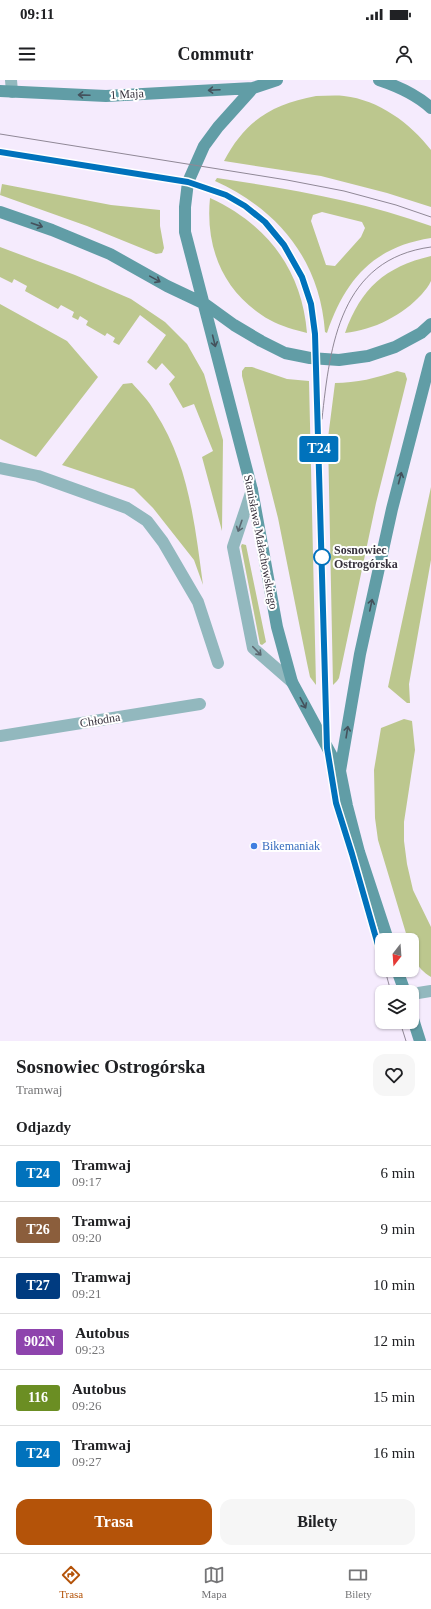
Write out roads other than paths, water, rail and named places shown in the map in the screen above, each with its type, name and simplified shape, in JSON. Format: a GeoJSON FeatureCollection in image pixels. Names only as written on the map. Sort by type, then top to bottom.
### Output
{"type":"FeatureCollection","features":[{"type":"Feature","properties":{"kind":"street"},"geometry":{"type":"LineString","coordinates":[[256,84],[277,80]]}},
{"type":"Feature","properties":{"kind":"street"},"geometry":{"type":"LineString","coordinates":[[379,80],[394,85],[431,108]]}},
{"type":"Feature","properties":{"kind":"street","name":"1 Maja"},"geometry":{"type":"LineString","coordinates":[[8,88],[106,96],[256,84]]}},
{"type":"Feature","properties":{"kind":"street","name":"Stanisława Małachowskiego"},"geometry":{"type":"LineString","coordinates":[[256,84],[218,127],[204,146],[188,182],[185,206],[186,232],[190,254],[205,304],[252,490],[277,627],[292,682],[340,771],[359,852],[386,933]]}},
{"type":"Feature","properties":{"kind":"street"},"geometry":{"type":"LineString","coordinates":[[0,212],[52,230],[110,254],[166,286],[205,304],[234,325],[285,353],[310,358],[339,360],[368,356],[395,347],[421,333],[431,324]]}},
{"type":"Feature","properties":{"kind":"street","name":"Stanisława Małachowskiego"},"geometry":{"type":"LineString","coordinates":[[340,771],[360,654],[385,540],[431,358]]}},
{"type":"Feature","properties":{"kind":"street"},"geometry":{"type":"LineString","coordinates":[[0,468],[38,476],[128,508],[147,521],[163,542],[198,602],[218,662]]}},
{"type":"Feature","properties":{"kind":"street"},"geometry":{"type":"LineString","coordinates":[[252,490],[233,547],[253,648],[292,682]]}},
{"type":"Feature","properties":{"kind":"street","name":"Chłodna"},"geometry":{"type":"LineString","coordinates":[[0,736],[200,704]]}},
{"type":"Feature","properties":{"kind":"street"},"geometry":{"type":"LineString","coordinates":[[419,993],[431,991]]}},
{"type":"Feature","properties":{"kind":"street"},"geometry":{"type":"LineString","coordinates":[[416,1029],[420,1041]]}},
{"type":"Feature","properties":{"kind":"tram line"},"geometry":{"type":"LineString","coordinates":[[0,134],[287,180],[344,191],[396,205],[431,217]]}},
{"type":"Feature","properties":{"kind":"tram line"},"geometry":{"type":"LineString","coordinates":[[0,152],[188,182],[226,195],[245,206],[265,222],[284,245],[302,277],[311,304],[315,334],[327,748],[336,803],[375,934]]}},
{"type":"Feature","properties":{"kind":"tram line","name":"T24"},"geometry":{"type":"LineString","coordinates":[[0,152],[188,182],[226,195],[245,206],[265,222],[284,245],[302,277],[311,304],[315,334],[327,748],[332,786],[336,803],[375,934]]}},
{"type":"Feature","properties":{"kind":"tram line"},"geometry":{"type":"LineString","coordinates":[[322,419],[325,391],[336,335],[345,310],[359,287],[377,269],[401,255],[431,247]]}},
{"type":"Feature","properties":{"kind":"tram line"},"geometry":{"type":"LineString","coordinates":[[387,977],[389,985]]}},
{"type":"Feature","properties":{"kind":"tram line"},"geometry":{"type":"LineString","coordinates":[[402,1029],[406,1041]]}},
{"type":"Feature","properties":{"kind":"place","name":"Sosnowiec Ostrogórska"},"geometry":{"type":"Point","coordinates":[322,557]}},
{"type":"Feature","properties":{"kind":"place","name":"Bikemaniak"},"geometry":{"type":"Point","coordinates":[254,846]}}]}
